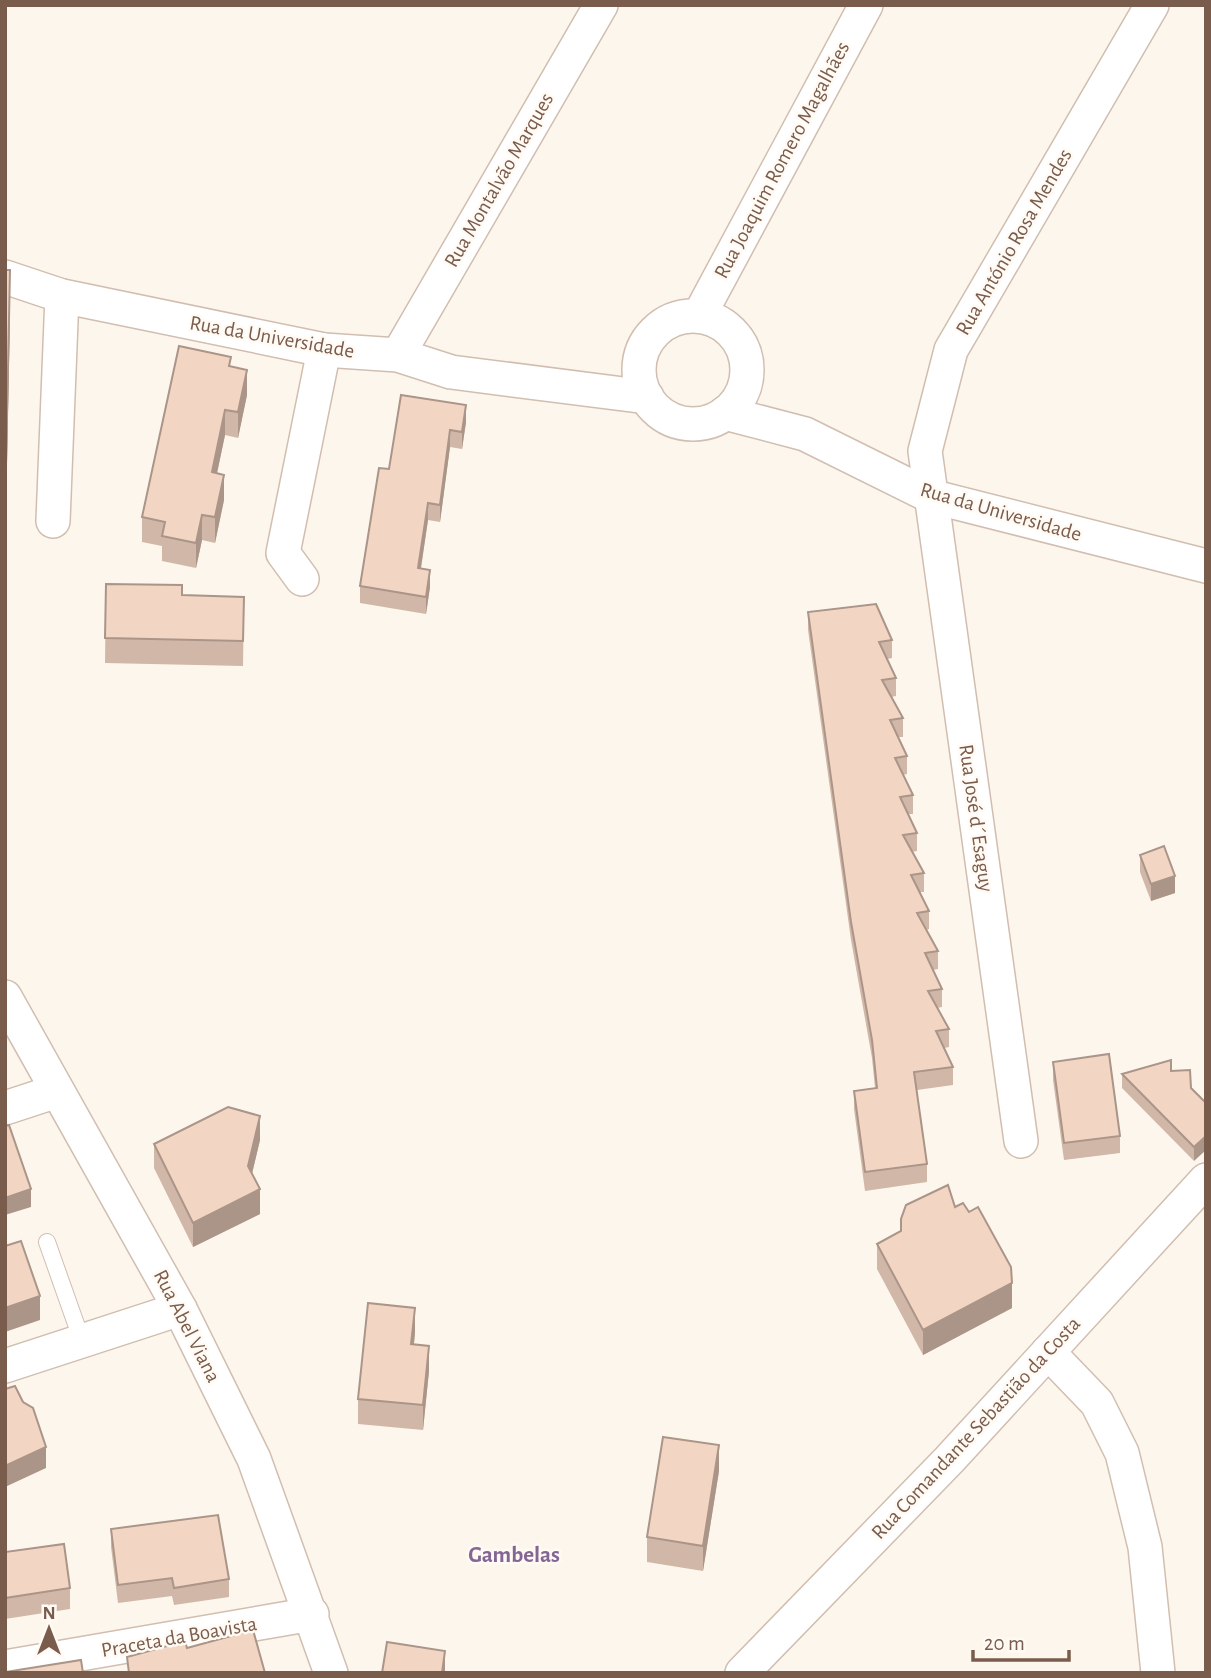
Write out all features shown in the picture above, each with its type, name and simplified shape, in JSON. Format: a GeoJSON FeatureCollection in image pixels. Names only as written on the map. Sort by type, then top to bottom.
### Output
{"type":"FeatureCollection","features":[{"type":"Feature","properties":{"kind":"street","name":"Rua Montalvão Marques"},"geometry":{"type":"LineString","coordinates":[[398,355],[601,5]]}},
{"type":"Feature","properties":{"kind":"street","name":"Rua Joaquim Romero Magalhães"},"geometry":{"type":"LineString","coordinates":[[699,316],[866,5]]}},
{"type":"Feature","properties":{"kind":"street","name":"Rua António Rosa Mendes"},"geometry":{"type":"LineString","coordinates":[[930,496],[925,450],[951,350],[1152,5]]}},
{"type":"Feature","properties":{"kind":"street","name":"Rua da Universidade"},"geometry":{"type":"LineString","coordinates":[[5,277],[62,296],[324,350],[398,355],[451,372],[647,397]]}},
{"type":"Feature","properties":{"kind":"street"},"geometry":{"type":"LineString","coordinates":[[53,521],[62,296]]}},
{"type":"Feature","properties":{"kind":"street"},"geometry":{"type":"LineString","coordinates":[[699,316],[714,320],[738,338],[746,360],[746,383],[734,405],[725,413],[709,421],[691,424],[674,420],[658,411],[647,397],[641,381],[640,363],[644,347],[660,328],[682,317],[699,316]]}},
{"type":"Feature","properties":{"kind":"street"},"geometry":{"type":"LineString","coordinates":[[302,579],[283,553],[324,350]]}},
{"type":"Feature","properties":{"kind":"street","name":"Rua da Universidade"},"geometry":{"type":"LineString","coordinates":[[541,385],[640,363]]}},
{"type":"Feature","properties":{"kind":"street","name":"Rua da Universidade"},"geometry":{"type":"LineString","coordinates":[[746,383],[805,434]]}},
{"type":"Feature","properties":{"kind":"street","name":"Rua da Universidade"},"geometry":{"type":"LineString","coordinates":[[725,413],[805,434],[930,496],[1206,566]]}},
{"type":"Feature","properties":{"kind":"street","name":"Rua José d´Esaguy"},"geometry":{"type":"LineString","coordinates":[[930,496],[1021,1141]]}},
{"type":"Feature","properties":{"kind":"street","name":"Rua Abel Viana"},"geometry":{"type":"LineString","coordinates":[[5,997],[180,1308],[254,1459],[331,1673]]}},
{"type":"Feature","properties":{"kind":"street"},"geometry":{"type":"LineString","coordinates":[[5,1108],[57,1091]]}},
{"type":"Feature","properties":{"kind":"street","name":"Rua Comandante Sebastião da Costa"},"geometry":{"type":"LineString","coordinates":[[742,1673],[949,1460],[1206,1180]]}},
{"type":"Feature","properties":{"kind":"street"},"geometry":{"type":"LineString","coordinates":[[5,1366],[180,1308]]}},
{"type":"Feature","properties":{"kind":"street"},"geometry":{"type":"LineString","coordinates":[[1048,1352],[1097,1403],[1122,1453],[1145,1547],[1158,1673]]}},
{"type":"Feature","properties":{"kind":"street","name":"Praceta da Boavista"},"geometry":{"type":"LineString","coordinates":[[5,1667],[312,1614]]}},
{"type":"Feature","properties":{"kind":"lane"},"geometry":{"type":"LineString","coordinates":[[47,1242],[82,1341]]}},
{"type":"Feature","properties":{"kind":"building"},"geometry":{"type":"Polygon","coordinates":[[[5,270],[10,270],[6,467],[5,467],[5,270]]]}},
{"type":"Feature","properties":{"kind":"building"},"geometry":{"type":"Polygon","coordinates":[[[179,346],[231,357],[229,366],[247,370],[238,412],[225,410],[212,472],[224,475],[215,517],[202,515],[196,543],[162,536],[165,522],[142,517],[179,346]]]}},
{"type":"Feature","properties":{"kind":"building"},"geometry":{"type":"Polygon","coordinates":[[[401,395],[466,405],[462,432],[450,430],[440,505],[428,503],[418,568],[430,570],[426,597],[360,586],[379,468],[389,469],[401,395]]]}},
{"type":"Feature","properties":{"kind":"building"},"geometry":{"type":"Polygon","coordinates":[[[106,584],[182,585],[182,595],[244,597],[243,641],[105,638],[106,584]]]}},
{"type":"Feature","properties":{"kind":"building"},"geometry":{"type":"Polygon","coordinates":[[[876,604],[892,640],[879,642],[896,678],[882,680],[903,718],[890,720],[907,756],[895,758],[913,795],[900,797],[917,833],[903,835],[924,873],[911,875],[929,911],[917,913],[938,951],[925,953],[942,989],[928,991],[949,1029],[936,1031],[953,1067],[914,1072],[927,1164],[865,1172],[854,1091],[877,1088],[808,612],[876,604]]]}},
{"type":"Feature","properties":{"kind":"building"},"geometry":{"type":"Polygon","coordinates":[[[1164,846],[1175,876],[1151,884],[1140,855],[1164,846]]]}},
{"type":"Feature","properties":{"kind":"building"},"geometry":{"type":"Polygon","coordinates":[[[1109,1054],[1120,1136],[1064,1143],[1053,1062],[1109,1054]]]}},
{"type":"Feature","properties":{"kind":"building"},"geometry":{"type":"Polygon","coordinates":[[[1171,1060],[1171,1071],[1190,1070],[1191,1088],[1206,1103],[1206,1136],[1194,1147],[1122,1074],[1171,1060]]]}},
{"type":"Feature","properties":{"kind":"building"},"geometry":{"type":"Polygon","coordinates":[[[228,1107],[260,1116],[248,1166],[260,1189],[193,1223],[154,1144],[228,1107]]]}},
{"type":"Feature","properties":{"kind":"building"},"geometry":{"type":"Polygon","coordinates":[[[9,1125],[31,1189],[5,1198],[5,1126],[9,1125]]]}},
{"type":"Feature","properties":{"kind":"building"},"geometry":{"type":"Polygon","coordinates":[[[948,1185],[955,1207],[963,1203],[969,1212],[978,1207],[1011,1267],[1012,1283],[923,1330],[877,1244],[901,1231],[901,1219],[906,1205],[948,1185]]]}},
{"type":"Feature","properties":{"kind":"building"},"geometry":{"type":"Polygon","coordinates":[[[21,1241],[40,1296],[5,1308],[5,1246],[21,1241]]]}},
{"type":"Feature","properties":{"kind":"building"},"geometry":{"type":"Polygon","coordinates":[[[368,1303],[415,1308],[411,1344],[429,1346],[423,1405],[358,1399],[368,1303]]]}},
{"type":"Feature","properties":{"kind":"building"},"geometry":{"type":"Polygon","coordinates":[[[15,1386],[23,1402],[33,1408],[46,1447],[5,1466],[5,1389],[15,1386]]]}},
{"type":"Feature","properties":{"kind":"building"},"geometry":{"type":"Polygon","coordinates":[[[663,1437],[719,1445],[703,1546],[647,1537],[663,1437]]]}},
{"type":"Feature","properties":{"kind":"building"},"geometry":{"type":"Polygon","coordinates":[[[218,1515],[229,1579],[174,1588],[172,1578],[118,1585],[111,1529],[218,1515]]]}},
{"type":"Feature","properties":{"kind":"building"},"geometry":{"type":"Polygon","coordinates":[[[64,1544],[70,1588],[5,1598],[5,1552],[64,1544]]]}},
{"type":"Feature","properties":{"kind":"building"},"geometry":{"type":"Polygon","coordinates":[[[253,1630],[265,1673],[129,1673],[127,1657],[185,1641],[187,1648],[253,1630]]]}},
{"type":"Feature","properties":{"kind":"building"},"geometry":{"type":"Polygon","coordinates":[[[387,1642],[445,1651],[442,1673],[382,1673],[387,1642]]]}},
{"type":"Feature","properties":{"kind":"building"},"geometry":{"type":"Polygon","coordinates":[[[81,1660],[83,1673],[5,1673],[5,1672],[81,1660]]]}},
{"type":"Feature","properties":{"kind":"district","name":"Gambelas"},"geometry":{"type":"Point","coordinates":[514,1555]}}]}
